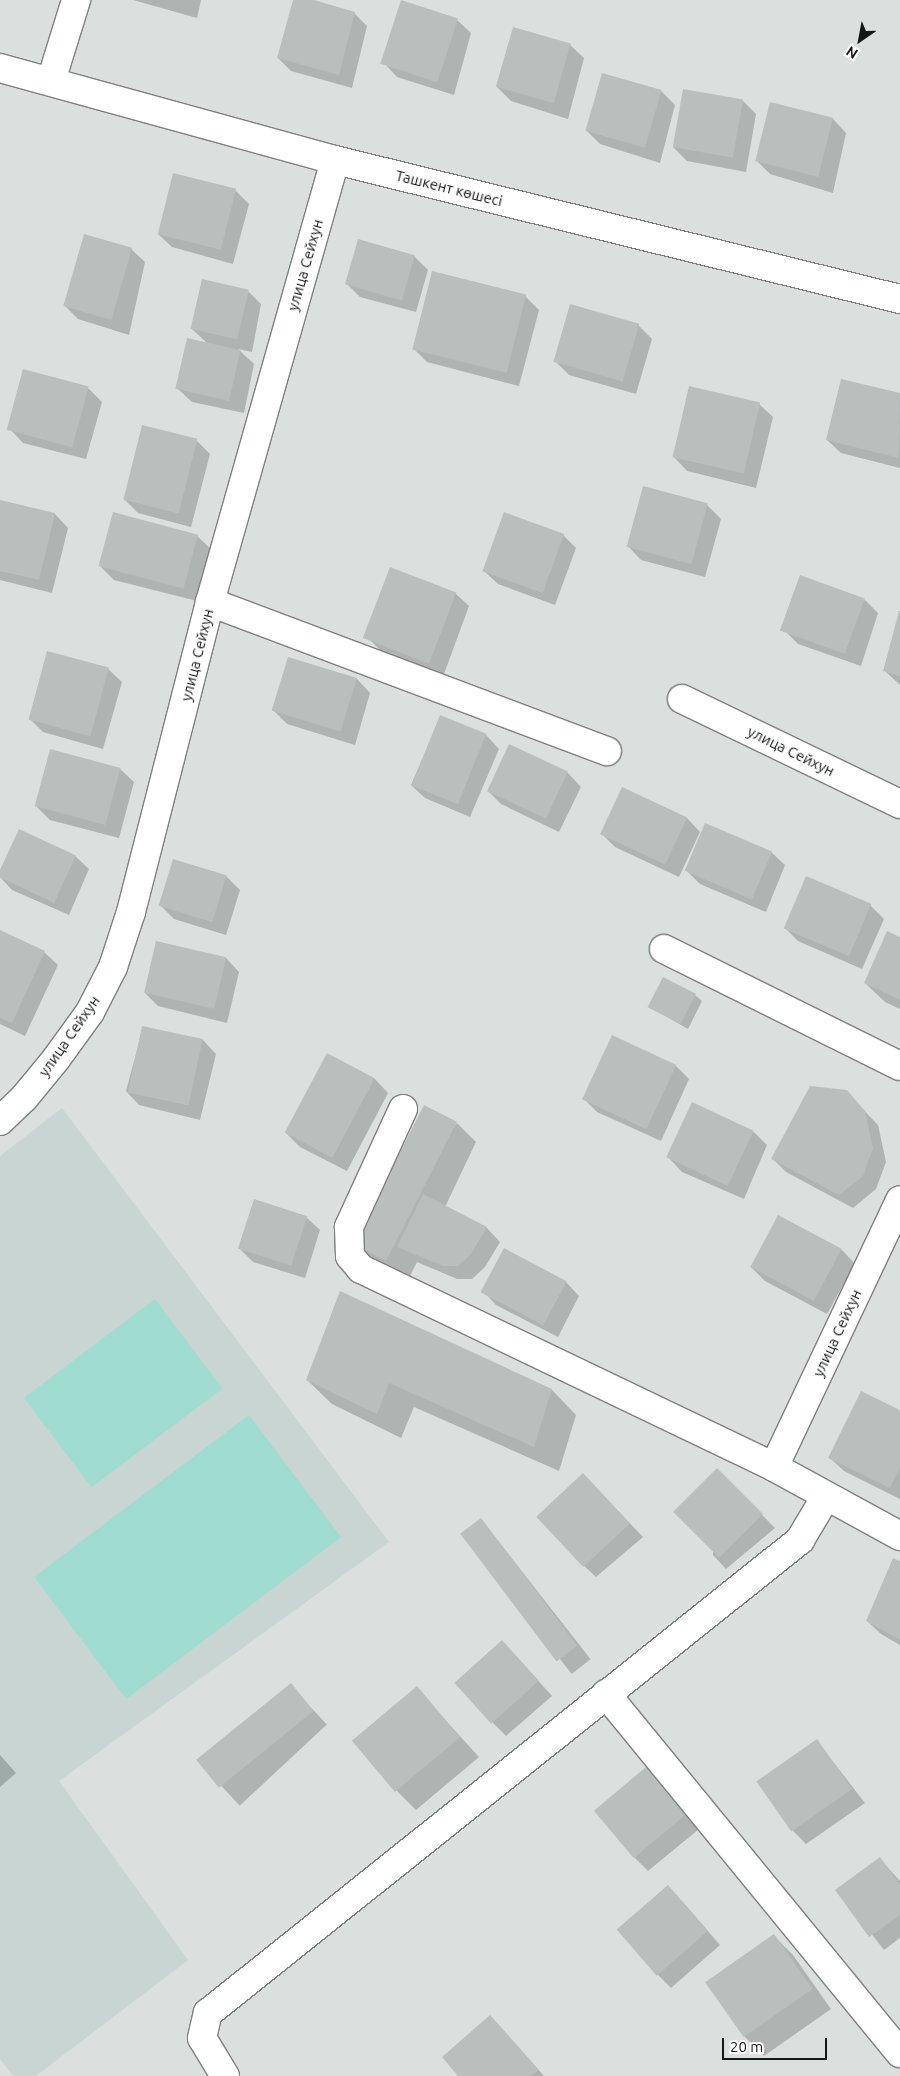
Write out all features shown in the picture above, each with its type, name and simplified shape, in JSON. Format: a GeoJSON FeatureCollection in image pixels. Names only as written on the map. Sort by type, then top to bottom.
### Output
{"type":"FeatureCollection","features":[{"type":"Feature","properties":{"kind":"street"},"geometry":{"type":"LineString","coordinates":[[52,81],[76,0]]}},
{"type":"Feature","properties":{"kind":"street","name":"Ташкент көшесі"},"geometry":{"type":"LineString","coordinates":[[0,68],[335,160],[900,299]]}},
{"type":"Feature","properties":{"kind":"street","name":"улица Сейхун"},"geometry":{"type":"LineString","coordinates":[[0,1121],[24,1098],[56,1059],[90,1012],[113,966],[136,893],[210,602],[335,160]]}},
{"type":"Feature","properties":{"kind":"street"},"geometry":{"type":"LineString","coordinates":[[210,602],[607,751]]}},
{"type":"Feature","properties":{"kind":"street","name":"улица Сейхун"},"geometry":{"type":"LineString","coordinates":[[682,699],[900,804]]}},
{"type":"Feature","properties":{"kind":"street"},"geometry":{"type":"LineString","coordinates":[[664,949],[900,1066]]}},
{"type":"Feature","properties":{"kind":"street"},"geometry":{"type":"LineString","coordinates":[[403,1109],[349,1227],[350,1256],[360,1269],[774,1467],[825,1498],[900,1536]]}},
{"type":"Feature","properties":{"kind":"street","name":"улица Сейхун"},"geometry":{"type":"LineString","coordinates":[[774,1467],[900,1200]]}},
{"type":"Feature","properties":{"kind":"street"},"geometry":{"type":"LineString","coordinates":[[225,2076],[202,2038],[208,2013],[800,1540],[825,1498]]}},
{"type":"Feature","properties":{"kind":"street"},"geometry":{"type":"LineString","coordinates":[[606,1694],[900,2053]]}},
{"type":"Feature","properties":{"kind":"shaded area"},"geometry":{"type":"Polygon","coordinates":[[[62,1108],[389,1542],[59,1781],[188,1960],[36,2076],[13,2076],[0,2059],[0,1156],[62,1108]]]}},
{"type":"Feature","properties":{"kind":"green space"},"geometry":{"type":"Polygon","coordinates":[[[155,1299],[222,1388],[91,1487],[24,1398],[155,1299]]]}},
{"type":"Feature","properties":{"kind":"green space"},"geometry":{"type":"Polygon","coordinates":[[[249,1415],[341,1537],[126,1699],[34,1577],[249,1415]]]}},
{"type":"Feature","properties":{"kind":"building"},"geometry":{"type":"Polygon","coordinates":[[[293,0],[314,0],[355,12],[339,75],[277,58],[293,0]]]}},
{"type":"Feature","properties":{"kind":"building"},"geometry":{"type":"Polygon","coordinates":[[[401,0],[458,19],[437,82],[380,64],[401,0]]]}},
{"type":"Feature","properties":{"kind":"building"},"geometry":{"type":"Polygon","coordinates":[[[513,27],[571,44],[554,103],[496,87],[513,27]]]}},
{"type":"Feature","properties":{"kind":"building"},"geometry":{"type":"Polygon","coordinates":[[[602,73],[662,90],[645,148],[585,131],[602,73]]]}},
{"type":"Feature","properties":{"kind":"building"},"geometry":{"type":"Polygon","coordinates":[[[683,89],[743,100],[733,158],[673,147],[683,89]]]}},
{"type":"Feature","properties":{"kind":"building"},"geometry":{"type":"Polygon","coordinates":[[[770,102],[833,118],[818,177],[755,161],[770,102]]]}},
{"type":"Feature","properties":{"kind":"building"},"geometry":{"type":"Polygon","coordinates":[[[173,173],[236,189],[221,250],[158,234],[173,173]]]}},
{"type":"Feature","properties":{"kind":"building"},"geometry":{"type":"Polygon","coordinates":[[[84,234],[132,248],[111,320],[63,306],[84,234]]]}},
{"type":"Feature","properties":{"kind":"building"},"geometry":{"type":"Polygon","coordinates":[[[358,239],[415,255],[402,300],[345,284],[358,239]]]}},
{"type":"Feature","properties":{"kind":"building"},"geometry":{"type":"Polygon","coordinates":[[[432,271],[526,294],[507,373],[412,350],[432,271]]]}},
{"type":"Feature","properties":{"kind":"building"},"geometry":{"type":"Polygon","coordinates":[[[202,279],[249,290],[237,339],[191,329],[202,279]]]}},
{"type":"Feature","properties":{"kind":"building"},"geometry":{"type":"Polygon","coordinates":[[[570,304],[639,324],[623,382],[553,362],[570,304]]]}},
{"type":"Feature","properties":{"kind":"building"},"geometry":{"type":"Polygon","coordinates":[[[187,338],[241,350],[229,401],[175,389],[187,338]]]}},
{"type":"Feature","properties":{"kind":"building"},"geometry":{"type":"Polygon","coordinates":[[[23,369],[89,387],[72,447],[7,430],[23,369]]]}},
{"type":"Feature","properties":{"kind":"building"},"geometry":{"type":"Polygon","coordinates":[[[841,379],[900,393],[899,458],[826,440],[841,379]]]}},
{"type":"Feature","properties":{"kind":"building"},"geometry":{"type":"Polygon","coordinates":[[[689,386],[760,402],[744,474],[673,457],[689,386]]]}},
{"type":"Feature","properties":{"kind":"building"},"geometry":{"type":"Polygon","coordinates":[[[142,425],[197,439],[179,514],[123,500],[142,425]]]}},
{"type":"Feature","properties":{"kind":"building"},"geometry":{"type":"Polygon","coordinates":[[[643,486],[708,503],[691,564],[627,547],[643,486]]]}},
{"type":"Feature","properties":{"kind":"building"},"geometry":{"type":"Polygon","coordinates":[[[0,500],[55,513],[39,580],[0,571],[0,500]]]}},
{"type":"Feature","properties":{"kind":"building"},"geometry":{"type":"Polygon","coordinates":[[[113,512],[198,535],[184,589],[99,566],[113,512]]]}},
{"type":"Feature","properties":{"kind":"building"},"geometry":{"type":"Polygon","coordinates":[[[504,512],[564,534],[543,593],[482,571],[504,512]]]}},
{"type":"Feature","properties":{"kind":"building"},"geometry":{"type":"Polygon","coordinates":[[[390,567],[456,592],[429,663],[363,638],[390,567]]]}},
{"type":"Feature","properties":{"kind":"building"},"geometry":{"type":"Polygon","coordinates":[[[800,575],[865,599],[845,654],[780,630],[800,575]]]}},
{"type":"Feature","properties":{"kind":"building"},"geometry":{"type":"Polygon","coordinates":[[[900,611],[900,676],[883,671],[900,611]]]}},
{"type":"Feature","properties":{"kind":"building"},"geometry":{"type":"Polygon","coordinates":[[[47,651],[109,668],[90,736],[29,720],[47,651]]]}},
{"type":"Feature","properties":{"kind":"building"},"geometry":{"type":"Polygon","coordinates":[[[288,657],[357,678],[340,732],[272,711],[288,657]]]}},
{"type":"Feature","properties":{"kind":"building"},"geometry":{"type":"Polygon","coordinates":[[[440,715],[486,734],[458,804],[412,785],[440,715]]]}},
{"type":"Feature","properties":{"kind":"building"},"geometry":{"type":"Polygon","coordinates":[[[509,744],[568,771],[546,819],[487,791],[509,744]]]}},
{"type":"Feature","properties":{"kind":"building"},"geometry":{"type":"Polygon","coordinates":[[[50,749],[121,768],[105,825],[35,806],[50,749]]]}},
{"type":"Feature","properties":{"kind":"building"},"geometry":{"type":"Polygon","coordinates":[[[622,787],[687,817],[665,865],[600,834],[622,787]]]}},
{"type":"Feature","properties":{"kind":"building"},"geometry":{"type":"Polygon","coordinates":[[[705,823],[772,852],[752,899],[685,871],[705,823]]]}},
{"type":"Feature","properties":{"kind":"building"},"geometry":{"type":"Polygon","coordinates":[[[19,829],[76,856],[54,903],[0,878],[0,870],[19,829]]]}},
{"type":"Feature","properties":{"kind":"building"},"geometry":{"type":"Polygon","coordinates":[[[173,859],[227,875],[212,922],[159,906],[173,859]]]}},
{"type":"Feature","properties":{"kind":"building"},"geometry":{"type":"Polygon","coordinates":[[[806,876],[871,904],[849,956],[784,928],[806,876]]]}},
{"type":"Feature","properties":{"kind":"building"},"geometry":{"type":"Polygon","coordinates":[[[0,930],[45,951],[12,1023],[0,1018],[0,930]]]}},
{"type":"Feature","properties":{"kind":"building"},"geometry":{"type":"Polygon","coordinates":[[[887,931],[900,937],[900,1000],[864,983],[887,931]]]}},
{"type":"Feature","properties":{"kind":"building"},"geometry":{"type":"Polygon","coordinates":[[[156,941],[226,957],[214,1009],[144,993],[156,941]]]}},
{"type":"Feature","properties":{"kind":"building"},"geometry":{"type":"Polygon","coordinates":[[[663,977],[696,994],[681,1024],[648,1007],[663,977]]]}},
{"type":"Feature","properties":{"kind":"building"},"geometry":{"type":"Polygon","coordinates":[[[142,1026],[203,1039],[189,1105],[128,1093],[142,1026]]]}},
{"type":"Feature","properties":{"kind":"building"},"geometry":{"type":"Polygon","coordinates":[[[612,1035],[676,1065],[646,1129],[582,1099],[612,1035]]]}},
{"type":"Feature","properties":{"kind":"building"},"geometry":{"type":"Polygon","coordinates":[[[327,1053],[375,1078],[332,1158],[285,1132],[327,1053]]]}},
{"type":"Feature","properties":{"kind":"building"},"geometry":{"type":"Polygon","coordinates":[[[810,1086],[847,1090],[865,1111],[873,1148],[863,1176],[839,1195],[771,1159],[810,1086]]]}},
{"type":"Feature","properties":{"kind":"building"},"geometry":{"type":"Polygon","coordinates":[[[692,1102],[754,1131],[728,1186],[666,1157],[692,1102]]]}},
{"type":"Feature","properties":{"kind":"building"},"geometry":{"type":"Polygon","coordinates":[[[424,1105],[457,1122],[386,1261],[353,1244],[424,1105]]]}},
{"type":"Feature","properties":{"kind":"building"},"geometry":{"type":"Polygon","coordinates":[[[423,1194],[487,1227],[471,1254],[458,1266],[443,1266],[397,1247],[423,1194]]]}},
{"type":"Feature","properties":{"kind":"building"},"geometry":{"type":"Polygon","coordinates":[[[254,1199],[307,1216],[291,1266],[238,1248],[254,1199]]]}},
{"type":"Feature","properties":{"kind":"building"},"geometry":{"type":"Polygon","coordinates":[[[778,1215],[842,1249],[814,1301],[750,1267],[778,1215]]]}},
{"type":"Feature","properties":{"kind":"building"},"geometry":{"type":"Polygon","coordinates":[[[504,1248],[567,1281],[543,1325],[481,1292],[504,1248]]]}},
{"type":"Feature","properties":{"kind":"building"},"geometry":{"type":"Polygon","coordinates":[[[340,1291],[552,1389],[534,1447],[389,1383],[377,1414],[306,1380],[340,1291]]]}},
{"type":"Feature","properties":{"kind":"building"},"geometry":{"type":"Polygon","coordinates":[[[861,1391],[900,1410],[900,1467],[890,1488],[828,1458],[861,1391]]]}},
{"type":"Feature","properties":{"kind":"building"},"geometry":{"type":"Polygon","coordinates":[[[717,1468],[763,1514],[719,1558],[673,1512],[717,1468]]]}},
{"type":"Feature","properties":{"kind":"building"},"geometry":{"type":"Polygon","coordinates":[[[583,1473],[630,1523],[583,1567],[536,1517],[583,1473]]]}},
{"type":"Feature","properties":{"kind":"building"},"geometry":{"type":"Polygon","coordinates":[[[481,1518],[577,1646],[557,1661],[460,1534],[481,1518]]]}},
{"type":"Feature","properties":{"kind":"building"},"geometry":{"type":"Polygon","coordinates":[[[893,1558],[900,1561],[900,1640],[866,1621],[893,1558]]]}},
{"type":"Feature","properties":{"kind":"building"},"geometry":{"type":"Polygon","coordinates":[[[502,1640],[539,1681],[491,1724],[454,1683],[502,1640]]]}},
{"type":"Feature","properties":{"kind":"building"},"geometry":{"type":"Polygon","coordinates":[[[291,1683],[314,1711],[219,1788],[196,1760],[291,1683]]]}},
{"type":"Feature","properties":{"kind":"building"},"geometry":{"type":"Polygon","coordinates":[[[417,1686],[460,1737],[395,1792],[352,1741],[417,1686]]]}},
{"type":"Feature","properties":{"kind":"building"},"geometry":{"type":"Polygon","coordinates":[[[817,1739],[852,1789],[791,1831],[756,1781],[817,1739]]]}},
{"type":"Feature","properties":{"kind":"building"},"geometry":{"type":"Polygon","coordinates":[[[646,1767],[686,1814],[634,1858],[594,1811],[646,1767]]]}},
{"type":"Feature","properties":{"kind":"building"},"geometry":{"type":"Polygon","coordinates":[[[880,1857],[900,1885],[900,1915],[869,1937],[835,1890],[880,1857]]]}},
{"type":"Feature","properties":{"kind":"building"},"geometry":{"type":"Polygon","coordinates":[[[668,1885],[708,1931],[657,1976],[617,1930],[668,1885]]]}},
{"type":"Feature","properties":{"kind":"building"},"geometry":{"type":"Polygon","coordinates":[[[774,1934],[812,1989],[744,2037],[705,1982],[774,1934]]]}},
{"type":"Feature","properties":{"kind":"building"},"geometry":{"type":"Polygon","coordinates":[[[490,2015],[539,2070],[531,2076],[458,2076],[442,2057],[490,2015]]]}}]}
